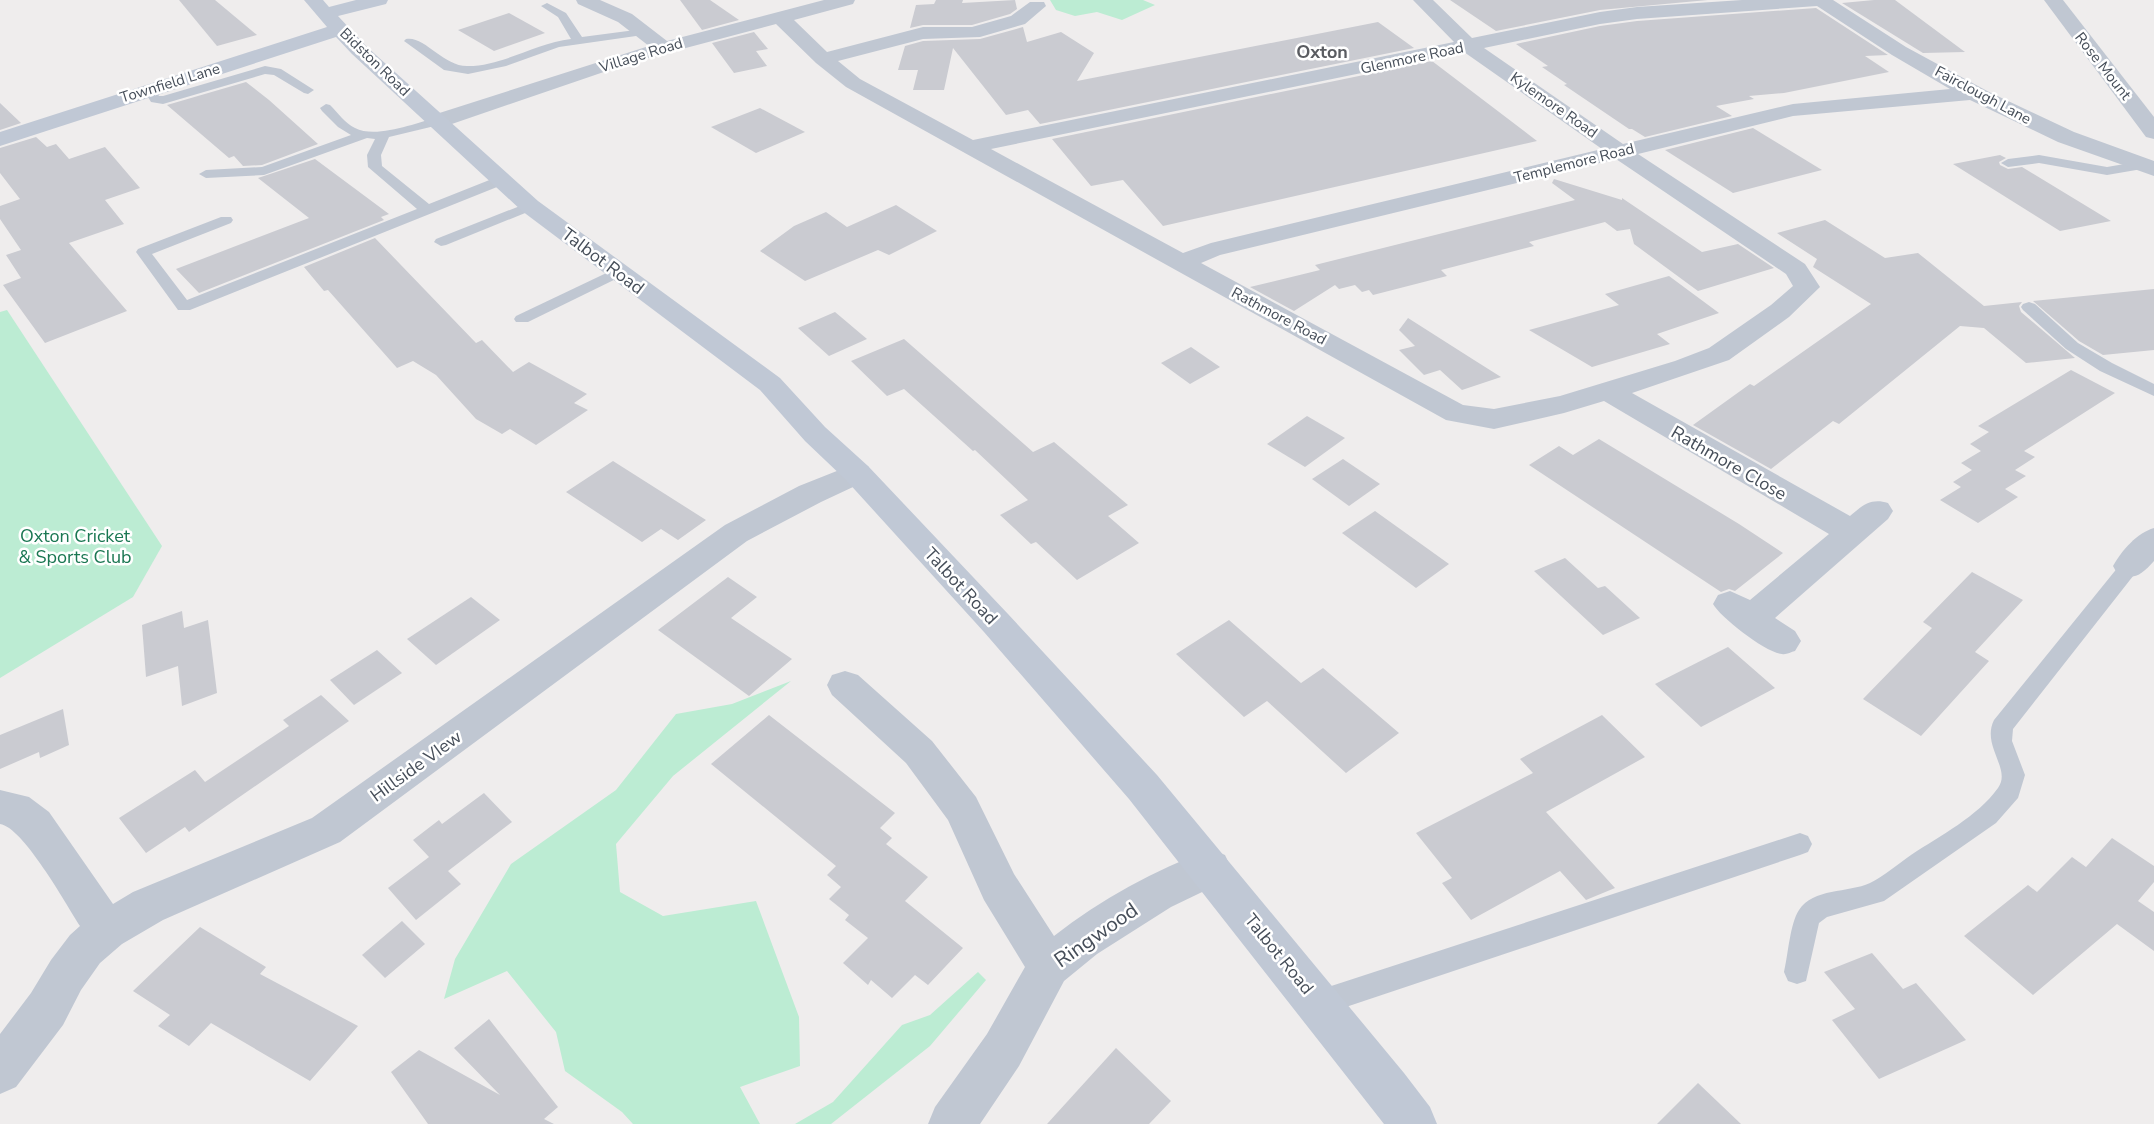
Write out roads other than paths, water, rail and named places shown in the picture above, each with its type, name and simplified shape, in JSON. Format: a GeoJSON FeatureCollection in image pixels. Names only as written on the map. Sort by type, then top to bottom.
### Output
{"type":"FeatureCollection","features":[{"type":"Feature","properties":{"kind":"main road"},"geometry":{"type":"LineString","coordinates":[[320,7],[379,0]]}},
{"type":"Feature","properties":{"kind":"main road","name":"Bidston Road"},"geometry":{"type":"LineString","coordinates":[[320,7],[359,50],[438,121]]}},
{"type":"Feature","properties":{"kind":"main road","name":"Townfield Lane"},"geometry":{"type":"LineString","coordinates":[[0,140],[149,89],[341,29]]}},
{"type":"Feature","properties":{"kind":"main road","name":"Talbot Road"},"geometry":{"type":"LineString","coordinates":[[438,121],[530,206],[770,384],[815,434],[857,473],[1128,770],[1319,1003],[1413,1124]]}},
{"type":"Feature","properties":{"kind":"street"},"geometry":{"type":"LineString","coordinates":[[585,0],[625,18],[662,47]]}},
{"type":"Feature","properties":{"kind":"street","name":"Village Road"},"geometry":{"type":"LineString","coordinates":[[438,121],[662,47],[846,0]]}},
{"type":"Feature","properties":{"kind":"street","name":"Kylemore Road"},"geometry":{"type":"LineString","coordinates":[[1422,0],[1469,46],[1620,152],[1796,269],[1807,287]]}},
{"type":"Feature","properties":{"kind":"street","name":"Glenmore Road"},"geometry":{"type":"LineString","coordinates":[[971,147],[1600,18],[1637,13],[1822,0]]}},
{"type":"Feature","properties":{"kind":"street","name":"Fairclough Lane"},"geometry":{"type":"LineString","coordinates":[[1822,0],[1875,35],[1974,93],[2044,127],[2114,157],[2148,167]]}},
{"type":"Feature","properties":{"kind":"street","name":"Rose Mount"},"geometry":{"type":"LineString","coordinates":[[2053,0],[2154,132]]}},
{"type":"Feature","properties":{"kind":"street"},"geometry":{"type":"LineString","coordinates":[[823,59],[923,33],[973,33],[1018,20],[1037,6]]}},
{"type":"Feature","properties":{"kind":"street","name":"Rathmore Road"},"geometry":{"type":"LineString","coordinates":[[780,17],[823,59],[853,83],[1456,412],[1494,419],[1564,404],[1685,367],[1719,354],[1780,311],[1807,287]]}},
{"type":"Feature","properties":{"kind":"street","name":"Templemore Road"},"geometry":{"type":"LineString","coordinates":[[1180,263],[1211,250],[1816,107],[1974,93]]}},
{"type":"Feature","properties":{"kind":"street","name":"Rathmore Close"},"geometry":{"type":"LineString","coordinates":[[1607,391],[1852,532]]}},
{"type":"Feature","properties":{"kind":"street","name":"Hillside VIew"},"geometry":{"type":"LineString","coordinates":[[0,1071],[47,1009],[66,975],[86,949],[107,930],[148,906],[326,830],[736,532],[857,473]]}},
{"type":"Feature","properties":{"kind":"street"},"geometry":{"type":"LineString","coordinates":[[1783,641],[1740,611],[1852,532],[1877,511]]}},
{"type":"Feature","properties":{"kind":"street"},"geometry":{"type":"LineString","coordinates":[[2130,566],[2154,540]]}},
{"type":"Feature","properties":{"kind":"street"},"geometry":{"type":"LineString","coordinates":[[845,685],[919,752],[962,809],[999,886],[1049,966]]}},
{"type":"Feature","properties":{"kind":"street"},"geometry":{"type":"LineString","coordinates":[[0,807],[15,808],[36,824],[107,930]]}},
{"type":"Feature","properties":{"kind":"street","name":"Ringwood"},"geometry":{"type":"LineString","coordinates":[[952,1124],[1003,1050],[1049,966],[1082,940],[1156,893],[1210,868]]}},
{"type":"Feature","properties":{"kind":"lane"},"geometry":{"type":"LineString","coordinates":[[547,6],[562,15],[578,40]]}},
{"type":"Feature","properties":{"kind":"lane"},"geometry":{"type":"LineString","coordinates":[[410,41],[448,67],[468,70],[578,40],[643,32]]}},
{"type":"Feature","properties":{"kind":"lane"},"geometry":{"type":"LineString","coordinates":[[149,89],[155,99],[164,100],[259,71],[272,70],[308,90]]}},
{"type":"Feature","properties":{"kind":"lane"},"geometry":{"type":"LineString","coordinates":[[326,108],[347,128],[354,132],[367,134],[384,133],[438,121]]}},
{"type":"Feature","properties":{"kind":"lane"},"geometry":{"type":"LineString","coordinates":[[384,133],[374,155],[375,167],[410,195],[424,210]]}},
{"type":"Feature","properties":{"kind":"lane"},"geometry":{"type":"LineString","coordinates":[[206,174],[264,171],[367,134]]}},
{"type":"Feature","properties":{"kind":"lane"},"geometry":{"type":"LineString","coordinates":[[2008,163],[2039,159],[2107,171],[2148,167]]}},
{"type":"Feature","properties":{"kind":"lane"},"geometry":{"type":"LineString","coordinates":[[226,220],[143,252],[184,308],[502,180]]}},
{"type":"Feature","properties":{"kind":"lane"},"geometry":{"type":"LineString","coordinates":[[441,243],[530,206]]}},
{"type":"Feature","properties":{"kind":"lane"},"geometry":{"type":"LineString","coordinates":[[522,319],[618,272]]}},
{"type":"Feature","properties":{"kind":"lane"},"geometry":{"type":"LineString","coordinates":[[2029,307],[2072,346],[2106,367],[2154,391]]}},
{"type":"Feature","properties":{"kind":"lane"},"geometry":{"type":"LineString","coordinates":[[1797,972],[1808,917],[1820,907],[1875,894],[1988,816],[2010,791],[2014,775],[2001,741],[2002,726],[2130,566]]}},
{"type":"Feature","properties":{"kind":"lane"},"geometry":{"type":"LineString","coordinates":[[1319,1003],[1800,844]]}},
{"type":"Feature","properties":{"kind":"district","name":"Oxton"},"geometry":{"type":"Point","coordinates":[1322,52]}},
{"type":"Feature","properties":{"kind":"park label","name":"Oxton Cricket & Sports Club"},"geometry":{"type":"Point","coordinates":[75,546]}}]}
